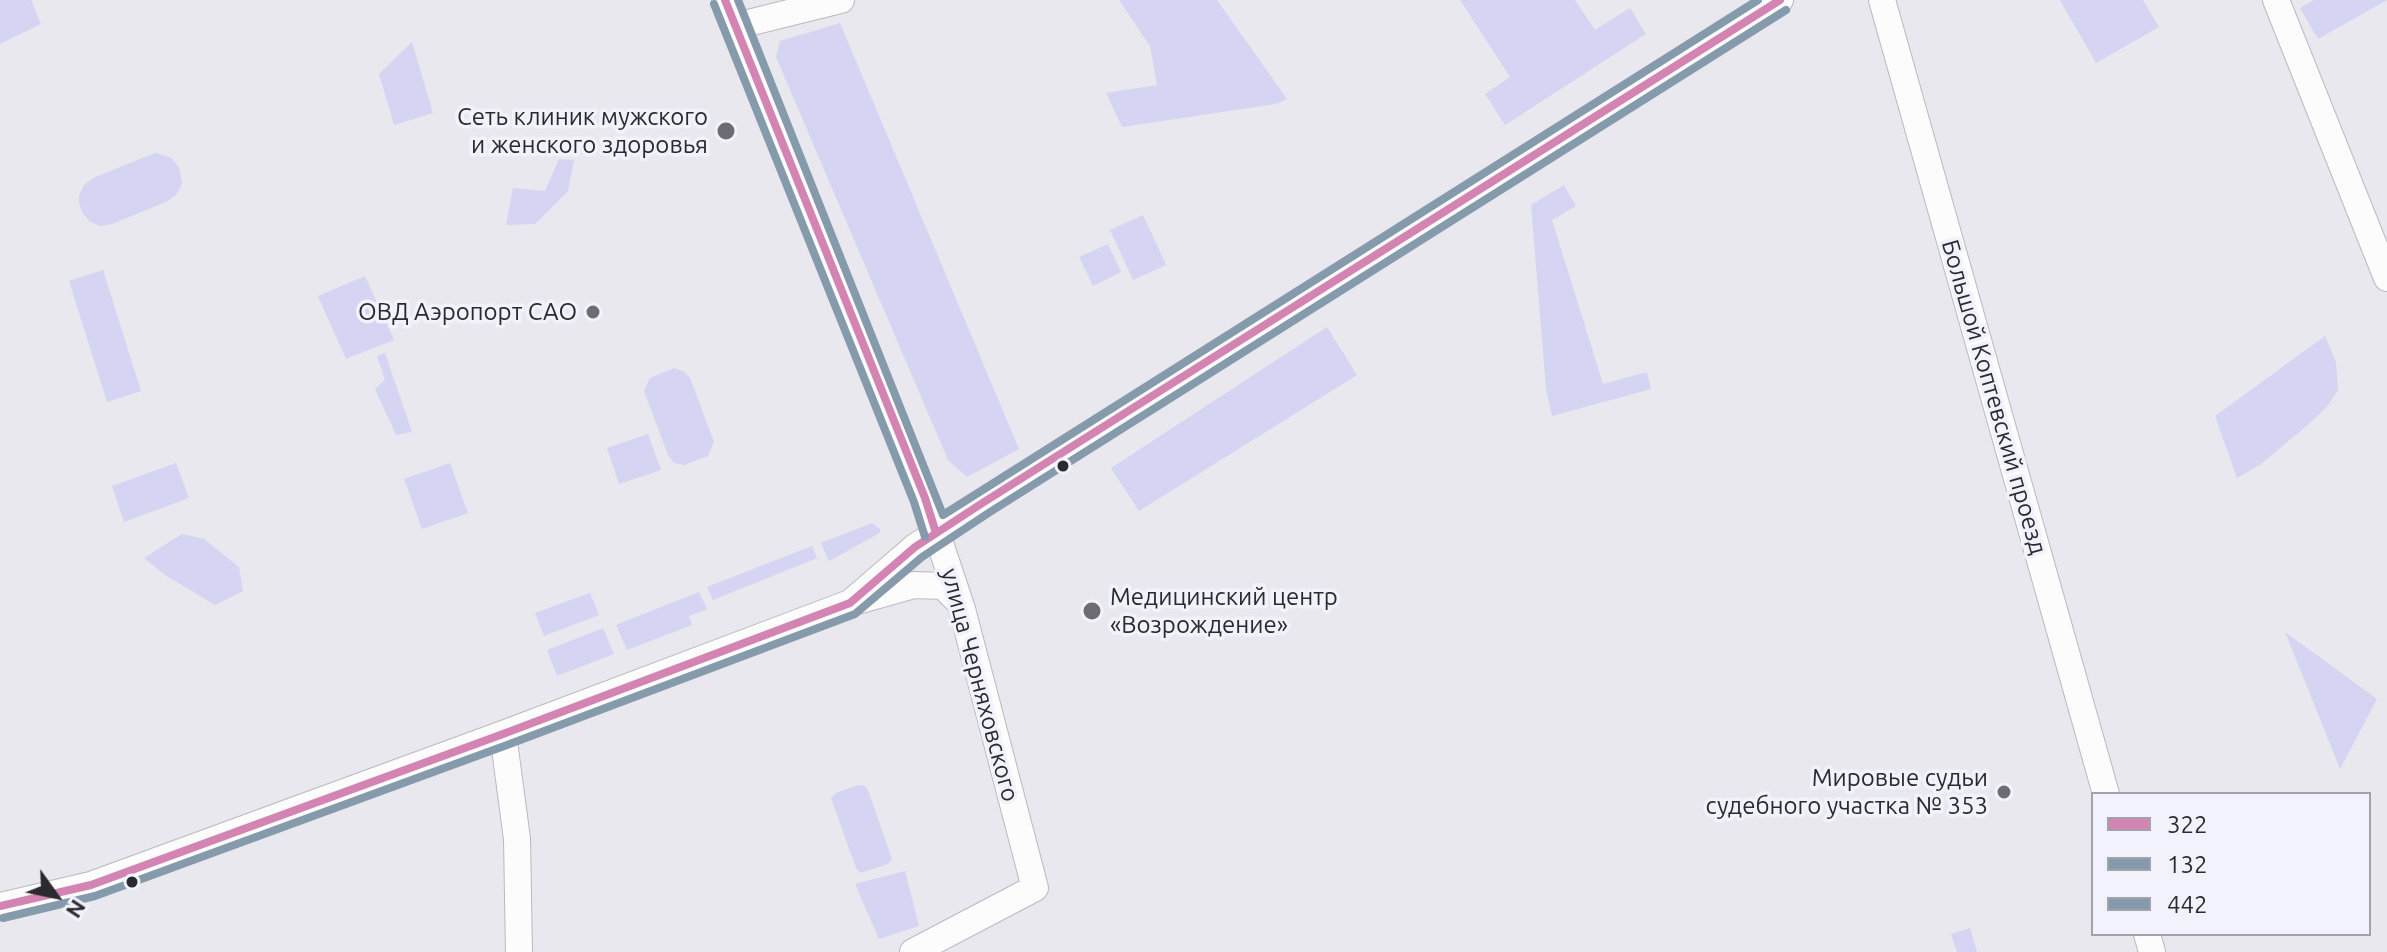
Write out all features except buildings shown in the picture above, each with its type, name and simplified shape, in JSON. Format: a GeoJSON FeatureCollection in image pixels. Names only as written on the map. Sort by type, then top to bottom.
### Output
{"type":"FeatureCollection","features":[{"type":"Feature","properties":{"kind":"street","name":"улица Черняховского"},"geometry":{"type":"LineString","coordinates":[[725,0],[925,498],[959,602],[1035,888],[913,952]]}},
{"type":"Feature","properties":{"kind":"street"},"geometry":{"type":"LineString","coordinates":[[736,26],[841,0]]}},
{"type":"Feature","properties":{"kind":"street"},"geometry":{"type":"LineString","coordinates":[[850,603],[936,533],[1780,0]]}},
{"type":"Feature","properties":{"kind":"street","name":"Большой Коптевский проезд"},"geometry":{"type":"LineString","coordinates":[[1882,0],[2105,792]]}},
{"type":"Feature","properties":{"kind":"street"},"geometry":{"type":"LineString","coordinates":[[2276,0],[2387,278]]}},
{"type":"Feature","properties":{"kind":"street"},"geometry":{"type":"LineString","coordinates":[[0,906],[91,885],[850,603],[914,585],[943,586],[959,602]]}},
{"type":"Feature","properties":{"kind":"street"},"geometry":{"type":"LineString","coordinates":[[503,734],[517,839],[519,952]]}},
{"type":"Feature","properties":{"kind":"shaded area"},"geometry":{"type":"Polygon","coordinates":[[[0,0],[31,0],[41,24],[0,44],[0,0]]]}},
{"type":"Feature","properties":{"kind":"shaded area"},"geometry":{"type":"Polygon","coordinates":[[[1119,0],[1217,0],[1287,99],[1276,104],[1122,127],[1106,93],[1157,85],[1150,46],[1119,0]]]}},
{"type":"Feature","properties":{"kind":"shaded area"},"geometry":{"type":"Polygon","coordinates":[[[1460,0],[1575,0],[1595,30],[1630,8],[1646,34],[1505,125],[1485,94],[1510,77],[1460,0]]]}},
{"type":"Feature","properties":{"kind":"shaded area"},"geometry":{"type":"Polygon","coordinates":[[[2060,0],[2143,0],[2159,27],[2096,63],[2060,0]]]}},
{"type":"Feature","properties":{"kind":"shaded area"},"geometry":{"type":"Polygon","coordinates":[[[2314,0],[2387,0],[2318,39],[2300,8],[2314,0]]]}},
{"type":"Feature","properties":{"kind":"shaded area"},"geometry":{"type":"Polygon","coordinates":[[[840,23],[1019,449],[967,477],[948,460],[776,57],[780,41],[840,23]]]}},
{"type":"Feature","properties":{"kind":"shaded area"},"geometry":{"type":"Polygon","coordinates":[[[412,42],[433,113],[394,125],[379,74],[412,42]]]}},
{"type":"Feature","properties":{"kind":"shaded area"},"geometry":{"type":"Polygon","coordinates":[[[155,153],[172,158],[179,168],[182,183],[177,194],[168,201],[112,224],[100,226],[89,221],[79,202],[84,185],[93,178],[155,153]]]}},
{"type":"Feature","properties":{"kind":"shaded area"},"geometry":{"type":"Polygon","coordinates":[[[559,159],[574,160],[568,191],[535,224],[506,225],[513,188],[545,191],[559,159]]]}},
{"type":"Feature","properties":{"kind":"shaded area"},"geometry":{"type":"Polygon","coordinates":[[[1564,185],[1576,206],[1552,220],[1603,384],[1647,372],[1651,389],[1552,416],[1546,388],[1531,205],[1564,185]]]}},
{"type":"Feature","properties":{"kind":"shaded area"},"geometry":{"type":"Polygon","coordinates":[[[1143,215],[1166,265],[1133,280],[1110,230],[1143,215]]]}},
{"type":"Feature","properties":{"kind":"shaded area"},"geometry":{"type":"Polygon","coordinates":[[[1108,244],[1121,272],[1093,286],[1079,257],[1108,244]]]}},
{"type":"Feature","properties":{"kind":"shaded area"},"geometry":{"type":"Polygon","coordinates":[[[103,270],[141,391],[107,402],[69,281],[103,270]]]}},
{"type":"Feature","properties":{"kind":"shaded area"},"geometry":{"type":"Polygon","coordinates":[[[365,276],[394,340],[346,359],[318,296],[365,276]]]}},
{"type":"Feature","properties":{"kind":"shaded area"},"geometry":{"type":"Polygon","coordinates":[[[1327,327],[1357,375],[1139,511],[1111,468],[1327,327]]]}},
{"type":"Feature","properties":{"kind":"shaded area"},"geometry":{"type":"Polygon","coordinates":[[[2325,336],[2336,362],[2338,390],[2326,408],[2310,423],[2261,464],[2237,478],[2215,416],[2325,336]]]}},
{"type":"Feature","properties":{"kind":"shaded area"},"geometry":{"type":"Polygon","coordinates":[[[385,353],[412,432],[396,435],[375,389],[385,380],[377,356],[385,353]]]}},
{"type":"Feature","properties":{"kind":"shaded area"},"geometry":{"type":"Polygon","coordinates":[[[674,368],[690,378],[714,442],[708,456],[684,465],[674,463],[668,455],[644,391],[650,378],[674,368]]]}},
{"type":"Feature","properties":{"kind":"shaded area"},"geometry":{"type":"Polygon","coordinates":[[[648,434],[661,470],[619,484],[607,448],[648,434]]]}},
{"type":"Feature","properties":{"kind":"shaded area"},"geometry":{"type":"Polygon","coordinates":[[[176,463],[189,498],[124,522],[112,486],[176,463]]]}},
{"type":"Feature","properties":{"kind":"shaded area"},"geometry":{"type":"Polygon","coordinates":[[[450,463],[468,513],[422,529],[404,479],[450,463]]]}},
{"type":"Feature","properties":{"kind":"shaded area"},"geometry":{"type":"Polygon","coordinates":[[[872,523],[881,530],[878,534],[829,561],[821,543],[872,523]]]}},
{"type":"Feature","properties":{"kind":"shaded area"},"geometry":{"type":"Polygon","coordinates":[[[182,534],[204,539],[239,567],[243,591],[215,605],[165,575],[144,558],[182,534]]]}},
{"type":"Feature","properties":{"kind":"shaded area"},"geometry":{"type":"Polygon","coordinates":[[[812,546],[817,558],[713,600],[707,587],[812,546]]]}},
{"type":"Feature","properties":{"kind":"shaded area"},"geometry":{"type":"Polygon","coordinates":[[[699,592],[707,609],[689,616],[692,625],[627,650],[616,625],[699,592]]]}},
{"type":"Feature","properties":{"kind":"shaded area"},"geometry":{"type":"Polygon","coordinates":[[[590,593],[599,615],[544,636],[535,613],[590,593]]]}},
{"type":"Feature","properties":{"kind":"shaded area"},"geometry":{"type":"Polygon","coordinates":[[[603,628],[614,654],[557,676],[547,650],[603,628]]]}},
{"type":"Feature","properties":{"kind":"shaded area"},"geometry":{"type":"Polygon","coordinates":[[[2285,632],[2377,699],[2340,769],[2285,632]]]}},
{"type":"Feature","properties":{"kind":"shaded area"},"geometry":{"type":"Polygon","coordinates":[[[858,785],[868,790],[892,859],[888,864],[860,873],[831,798],[858,785]]]}},
{"type":"Feature","properties":{"kind":"shaded area"},"geometry":{"type":"Polygon","coordinates":[[[905,871],[919,926],[879,939],[855,884],[905,871]]]}},
{"type":"Feature","properties":{"kind":"shaded area"},"geometry":{"type":"Polygon","coordinates":[[[1970,928],[1977,952],[1957,952],[1951,934],[1970,928]]]}},
{"type":"Feature","properties":{"kind":"transit line","name":"322"},"geometry":{"type":"LineString","coordinates":[[725,0],[925,498],[936,533]]}},
{"type":"Feature","properties":{"kind":"transit line","name":"442"},"geometry":{"type":"LineString","coordinates":[[738,0],[943,515],[1758,0]]}},
{"type":"Feature","properties":{"kind":"transit line","name":"322"},"geometry":{"type":"LineString","coordinates":[[0,906],[91,885],[850,603],[915,547],[984,502],[1780,0]]}},
{"type":"Feature","properties":{"kind":"transit line","name":"132"},"geometry":{"type":"LineString","coordinates":[[714,4],[914,502],[925,537]]}},
{"type":"Feature","properties":{"kind":"transit line","name":"132"},"geometry":{"type":"LineString","coordinates":[[3,918],[95,896],[855,614],[922,557],[990,512],[1786,10]]}},
{"type":"Feature","properties":{"kind":"place","name":"Сеть клиник мужского и женского здоровья"},"geometry":{"type":"Point","coordinates":[726,131]}},
{"type":"Feature","properties":{"kind":"place","name":"ОВД Аэропорт САО"},"geometry":{"type":"Point","coordinates":[593,312]}},
{"type":"Feature","properties":{"kind":"place","name":"Медицинский центр «Возрождение»"},"geometry":{"type":"Point","coordinates":[1092,611]}},
{"type":"Feature","properties":{"kind":"place","name":"Мировые судьи судебного участка № 353"},"geometry":{"type":"Point","coordinates":[2004,792]}}]}
